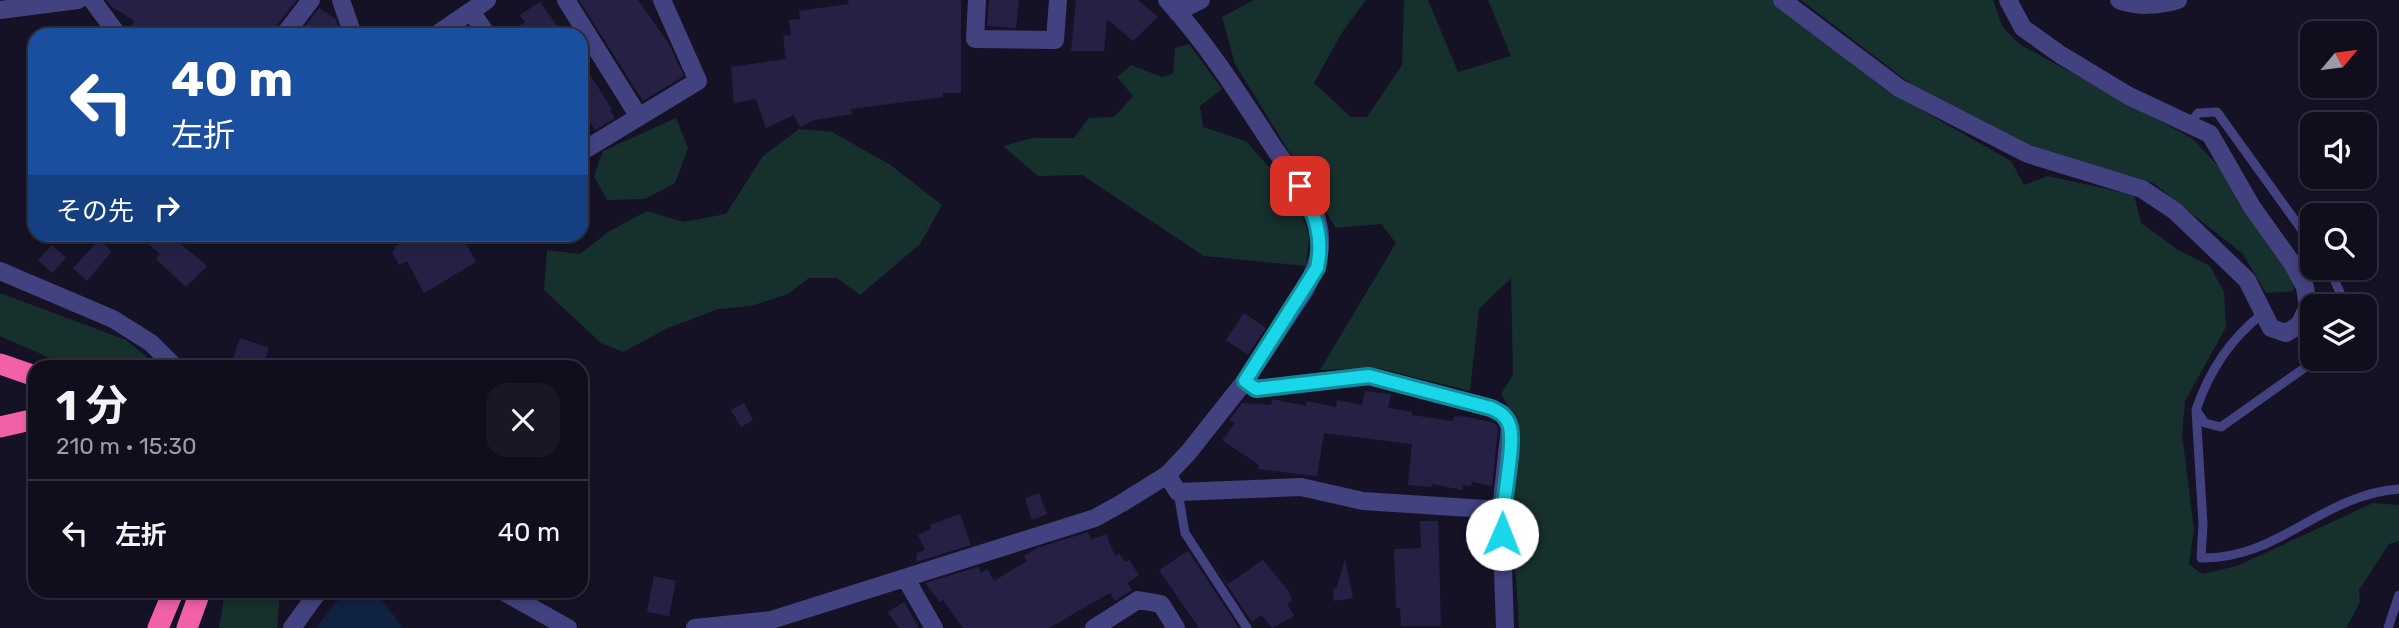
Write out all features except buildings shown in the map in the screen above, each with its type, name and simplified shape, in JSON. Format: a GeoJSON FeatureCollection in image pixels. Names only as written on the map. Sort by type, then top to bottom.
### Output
{"type":"FeatureCollection","features":[{"type":"Feature","properties":{"kind":"highway"},"geometry":{"type":"LineString","coordinates":[[0,364],[28,374]]}},
{"type":"Feature","properties":{"kind":"highway"},"geometry":{"type":"LineString","coordinates":[[0,427],[28,421]]}},
{"type":"Feature","properties":{"kind":"highway"},"geometry":{"type":"LineString","coordinates":[[158,628],[170,598]]}},
{"type":"Feature","properties":{"kind":"highway"},"geometry":{"type":"LineString","coordinates":[[187,628],[198,598]]}},
{"type":"Feature","properties":{"kind":"street"},"geometry":{"type":"LineString","coordinates":[[0,10],[78,0]]}},
{"type":"Feature","properties":{"kind":"street"},"geometry":{"type":"LineString","coordinates":[[92,0],[113,28]]}},
{"type":"Feature","properties":{"kind":"street"},"geometry":{"type":"LineString","coordinates":[[289,28],[311,0]]}},
{"type":"Feature","properties":{"kind":"street"},"geometry":{"type":"LineString","coordinates":[[341,0],[351,28]]}},
{"type":"Feature","properties":{"kind":"street"},"geometry":{"type":"LineString","coordinates":[[446,28],[487,0]]}},
{"type":"Feature","properties":{"kind":"street"},"geometry":{"type":"LineString","coordinates":[[566,0],[583,28]]}},
{"type":"Feature","properties":{"kind":"street"},"geometry":{"type":"LineString","coordinates":[[588,148],[698,81],[662,0]]}},
{"type":"Feature","properties":{"kind":"street"},"geometry":{"type":"LineString","coordinates":[[977,0],[975,39],[1042,40],[1055,40],[1058,0]]}},
{"type":"Feature","properties":{"kind":"street"},"geometry":{"type":"LineString","coordinates":[[695,628],[771,620],[1095,518],[1167,475],[1245,381],[1317,268],[1321,248],[1317,218],[1300,186],[1226,76],[1172,6],[1201,0]]}},
{"type":"Feature","properties":{"kind":"street"},"geometry":{"type":"LineString","coordinates":[[1783,0],[1899,88],[1972,127],[2028,154],[2142,189],[2175,211],[2223,254],[2247,280],[2271,328],[2286,333],[2299,325],[2308,307],[2305,287],[2292,263],[2252,207],[2222,150],[2210,134],[2129,96],[2061,55],[2023,28],[2008,0]]}},
{"type":"Feature","properties":{"kind":"street"},"geometry":{"type":"LineString","coordinates":[[2119,0],[2132,5],[2166,4],[2178,0]]}},
{"type":"Feature","properties":{"kind":"street"},"geometry":{"type":"LineString","coordinates":[[471,11],[482,28]]}},
{"type":"Feature","properties":{"kind":"street"},"geometry":{"type":"LineString","coordinates":[[588,35],[639,117]]}},
{"type":"Feature","properties":{"kind":"street"},"geometry":{"type":"LineString","coordinates":[[0,271],[113,319],[151,344],[168,360]]}},
{"type":"Feature","properties":{"kind":"street"},"geometry":{"type":"LineString","coordinates":[[1245,381],[1256,389],[1369,376],[1491,408],[1503,414],[1510,427],[1501,510],[1505,628]]}},
{"type":"Feature","properties":{"kind":"street"},"geometry":{"type":"LineString","coordinates":[[1167,475],[1178,492],[1301,487],[1363,501],[1501,510]]}},
{"type":"Feature","properties":{"kind":"street"},"geometry":{"type":"LineString","coordinates":[[906,579],[934,628]]}},
{"type":"Feature","properties":{"kind":"street"},"geometry":{"type":"LineString","coordinates":[[292,628],[307,598]]}},
{"type":"Feature","properties":{"kind":"street"},"geometry":{"type":"LineString","coordinates":[[515,598],[568,628]]}},
{"type":"Feature","properties":{"kind":"street"},"geometry":{"type":"LineString","coordinates":[[1094,628],[1138,600],[1161,604],[1176,628]]}},
{"type":"Feature","properties":{"kind":"lane"},"geometry":{"type":"LineString","coordinates":[[2189,124],[2199,113],[2217,112],[2300,227]]}},
{"type":"Feature","properties":{"kind":"lane"},"geometry":{"type":"LineString","coordinates":[[2262,314],[2239,332],[2217,362],[2196,410],[2203,524],[2201,558],[2225,558],[2271,543],[2352,497],[2399,489]]}},
{"type":"Feature","properties":{"kind":"lane"},"geometry":{"type":"LineString","coordinates":[[2196,410],[2205,423],[2221,427],[2300,371]]}},
{"type":"Feature","properties":{"kind":"lane"},"geometry":{"type":"LineString","coordinates":[[1178,492],[1185,533],[1247,628]]}},
{"type":"Feature","properties":{"kind":"lane"},"geometry":{"type":"LineString","coordinates":[[2388,628],[2399,594]]}},
{"type":"Feature","properties":{"kind":"green space"},"geometry":{"type":"Polygon","coordinates":[[[1254,0],[1366,0],[1343,31],[1314,83],[1351,117],[1367,117],[1402,65],[1404,0],[1428,0],[1458,72],[1511,56],[1488,0],[1772,0],[1883,88],[2011,161],[2024,185],[2048,176],[2134,195],[2141,223],[2178,250],[2210,266],[2224,292],[2226,327],[2185,401],[2182,435],[2194,529],[2189,564],[2202,574],[2237,566],[2373,503],[2399,505],[2399,541],[2389,544],[2359,590],[2360,602],[2346,628],[1519,628],[1512,515],[1519,425],[1501,394],[1513,375],[1511,278],[1479,309],[1470,391],[1378,368],[1320,370],[1396,243],[1381,224],[1336,228],[1235,64],[1222,17],[1254,0]]]}},
{"type":"Feature","properties":{"kind":"green space"},"geometry":{"type":"Polygon","coordinates":[[[1801,0],[1993,0],[2002,26],[2019,44],[2193,139],[2221,169],[2292,274],[2294,291],[2266,293],[2243,254],[2153,183],[2030,147],[1924,94],[1801,0]]]}},
{"type":"Feature","properties":{"kind":"green space"},"geometry":{"type":"Polygon","coordinates":[[[1189,44],[1222,89],[1200,106],[1203,127],[1246,141],[1298,200],[1309,237],[1306,266],[1204,256],[1082,175],[1038,176],[1003,146],[1033,138],[1074,138],[1089,118],[1114,117],[1133,96],[1117,77],[1131,65],[1162,77],[1173,74],[1175,48],[1189,44]]]}},
{"type":"Feature","properties":{"kind":"green space"},"geometry":{"type":"Polygon","coordinates":[[[676,118],[688,148],[675,183],[645,199],[607,200],[594,176],[603,151],[676,118]]]}},
{"type":"Feature","properties":{"kind":"green space"},"geometry":{"type":"Polygon","coordinates":[[[799,129],[832,132],[889,164],[942,205],[920,244],[860,295],[837,278],[809,278],[788,294],[751,306],[718,309],[668,328],[623,352],[601,343],[544,290],[547,250],[580,254],[608,232],[647,211],[684,222],[726,214],[763,156],[799,129]]]}},
{"type":"Feature","properties":{"kind":"green space"},"geometry":{"type":"Polygon","coordinates":[[[0,293],[126,340],[150,360],[54,360],[0,336],[0,293]]]}},
{"type":"Feature","properties":{"kind":"green space"},"geometry":{"type":"Polygon","coordinates":[[[224,598],[280,598],[277,628],[219,628],[224,598]]]}},
{"type":"Feature","properties":{"kind":"water"},"geometry":{"type":"Polygon","coordinates":[[[339,598],[380,598],[403,628],[316,628],[339,598]]]}},
{"type":"Feature","properties":{"kind":"route"},"geometry":{"type":"LineString","coordinates":[[1300,186],[1317,218],[1321,248],[1317,268],[1245,381],[1256,389],[1369,376],[1491,408],[1503,414],[1510,427],[1510,444],[1501,510],[1502,534]]}}]}
